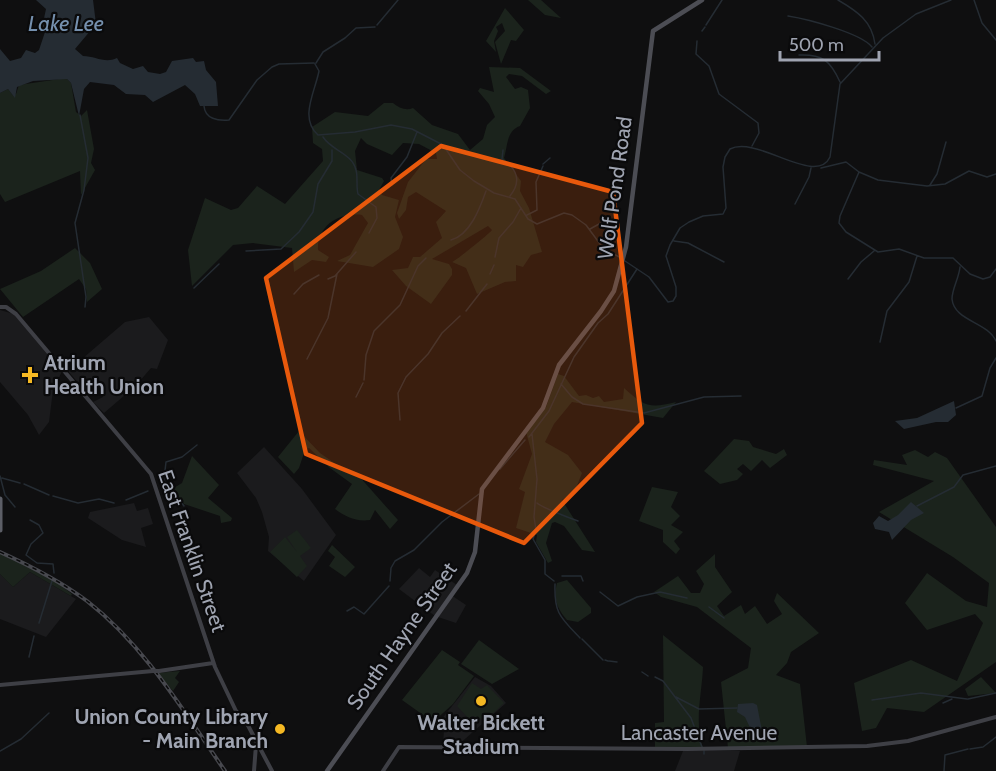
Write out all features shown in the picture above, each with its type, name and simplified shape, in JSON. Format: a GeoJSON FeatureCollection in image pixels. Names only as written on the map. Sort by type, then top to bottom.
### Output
{"type":"FeatureCollection","features":[{"type":"Feature","properties":{"kind":"highway"},"geometry":{"type":"LineString","coordinates":[[0,499],[0,530]]}},
{"type":"Feature","properties":{"kind":"main road","name":"Wolf Pond Road"},"geometry":{"type":"LineString","coordinates":[[551,388],[559,365],[609,301],[624,259],[653,31],[702,0]]}},
{"type":"Feature","properties":{"kind":"main road","name":"East Franklin Street"},"geometry":{"type":"LineString","coordinates":[[0,307],[6,307],[21,319],[149,470],[161,496],[213,663],[236,709],[272,771]]}},
{"type":"Feature","properties":{"kind":"main road","name":"South Hayne Street"},"geometry":{"type":"LineString","coordinates":[[327,771],[467,573],[475,552],[481,491],[543,408],[551,388]]}},
{"type":"Feature","properties":{"kind":"main road"},"geometry":{"type":"LineString","coordinates":[[0,685],[153,672],[213,663]]}},
{"type":"Feature","properties":{"kind":"main road"},"geometry":{"type":"LineString","coordinates":[[159,671],[213,663]]}},
{"type":"Feature","properties":{"kind":"main road","name":"Lancaster Avenue"},"geometry":{"type":"LineString","coordinates":[[383,771],[399,747],[688,749],[867,746],[908,741],[996,717]]}},
{"type":"Feature","properties":{"kind":"main road"},"geometry":{"type":"LineString","coordinates":[[463,742],[467,747]]}},
{"type":"Feature","properties":{"kind":"main road"},"geometry":{"type":"LineString","coordinates":[[254,771],[256,744]]}},
{"type":"Feature","properties":{"kind":"highlighted area"},"geometry":{"type":"Polygon","coordinates":[[[441,146],[613,192],[642,423],[524,543],[306,454],[266,278],[441,146]]]}},
{"type":"Feature","properties":{"kind":"shaded area"},"geometry":{"type":"Polygon","coordinates":[[[528,0],[541,0],[561,18],[545,15],[528,0]]]}},
{"type":"Feature","properties":{"kind":"shaded area"},"geometry":{"type":"Polygon","coordinates":[[[505,8],[524,30],[516,41],[511,40],[501,64],[495,42],[505,31],[502,23],[496,27],[498,31],[494,41],[496,52],[486,41],[505,8]]]}},
{"type":"Feature","properties":{"kind":"shaded area"},"geometry":{"type":"Polygon","coordinates":[[[489,67],[520,68],[551,91],[546,94],[522,76],[509,74],[506,77],[515,89],[521,87],[528,90],[530,108],[520,126],[512,131],[504,158],[521,181],[520,191],[529,208],[542,252],[531,255],[523,267],[516,265],[516,281],[505,282],[477,294],[466,268],[452,262],[492,230],[488,226],[432,259],[449,264],[452,275],[431,304],[406,286],[392,270],[408,268],[413,257],[420,257],[442,238],[436,222],[446,211],[416,192],[408,197],[406,210],[399,219],[397,213],[408,182],[426,159],[437,159],[436,153],[419,144],[403,143],[392,155],[367,144],[361,138],[355,151],[357,170],[382,178],[384,181],[379,190],[382,195],[399,200],[395,217],[403,237],[399,249],[373,267],[337,261],[350,255],[368,223],[362,215],[346,216],[331,222],[321,234],[318,250],[329,257],[326,262],[312,260],[294,272],[292,248],[253,243],[233,245],[192,286],[188,250],[205,198],[231,210],[238,208],[257,186],[285,204],[323,161],[322,149],[313,143],[312,127],[335,112],[368,116],[384,103],[393,103],[405,109],[413,108],[432,125],[458,134],[470,150],[483,139],[487,125],[495,117],[489,104],[478,91],[480,88],[494,92],[489,67]]]}},
{"type":"Feature","properties":{"kind":"shaded area"},"geometry":{"type":"Polygon","coordinates":[[[66,78],[71,83],[76,112],[81,116],[87,110],[94,149],[91,163],[95,170],[81,195],[80,171],[5,202],[0,194],[0,93],[8,89],[13,95],[16,94],[19,85],[66,78]]]}},
{"type":"Feature","properties":{"kind":"shaded area"},"geometry":{"type":"Polygon","coordinates":[[[75,248],[90,263],[102,289],[87,302],[86,289],[79,279],[23,317],[0,289],[41,271],[75,248]]]}},
{"type":"Feature","properties":{"kind":"shaded area","name":"Atrium Health Union"},"geometry":{"type":"Polygon","coordinates":[[[0,310],[14,314],[63,369],[53,390],[49,422],[39,435],[28,415],[0,382],[0,310]]]}},
{"type":"Feature","properties":{"kind":"shaded area"},"geometry":{"type":"Polygon","coordinates":[[[149,317],[168,340],[157,369],[151,368],[126,397],[125,395],[104,413],[93,402],[103,397],[97,382],[81,386],[68,371],[125,322],[149,317]]]}},
{"type":"Feature","properties":{"kind":"shaded area"},"geometry":{"type":"Polygon","coordinates":[[[558,374],[564,376],[579,396],[586,395],[593,398],[599,396],[604,402],[623,399],[624,388],[647,404],[659,405],[676,402],[663,418],[572,402],[554,424],[545,442],[568,455],[582,473],[575,491],[562,500],[595,552],[582,550],[564,526],[555,522],[552,523],[546,543],[552,561],[548,563],[536,542],[537,535],[516,528],[525,492],[519,489],[532,454],[526,432],[546,407],[558,374]]]}},
{"type":"Feature","properties":{"kind":"shaded area"},"geometry":{"type":"Polygon","coordinates":[[[299,431],[320,453],[343,469],[357,474],[398,520],[390,529],[375,510],[370,520],[360,520],[335,509],[352,484],[330,468],[309,448],[305,450],[299,468],[294,474],[278,457],[299,431]]]}},
{"type":"Feature","properties":{"kind":"shaded area"},"geometry":{"type":"Polygon","coordinates":[[[734,439],[749,441],[753,447],[776,454],[784,449],[787,455],[770,468],[762,460],[751,471],[743,464],[737,469],[743,474],[737,480],[720,484],[704,471],[734,439]]]}},
{"type":"Feature","properties":{"kind":"shaded area"},"geometry":{"type":"Polygon","coordinates":[[[264,447],[302,489],[336,535],[304,581],[268,551],[269,537],[262,512],[256,498],[237,473],[264,447]]]}},
{"type":"Feature","properties":{"kind":"shaded area"},"geometry":{"type":"Polygon","coordinates":[[[915,450],[928,457],[935,452],[947,458],[996,527],[996,662],[924,712],[887,708],[876,728],[862,731],[854,683],[911,660],[957,681],[983,623],[975,614],[927,630],[905,603],[927,573],[966,601],[987,607],[989,583],[953,557],[879,512],[934,481],[873,465],[874,460],[907,465],[902,455],[915,450]]]}},
{"type":"Feature","properties":{"kind":"shaded area"},"geometry":{"type":"Polygon","coordinates":[[[192,456],[219,485],[208,498],[232,518],[231,521],[221,523],[220,516],[184,504],[172,489],[182,483],[192,456]]]}},
{"type":"Feature","properties":{"kind":"shaded area"},"geometry":{"type":"Polygon","coordinates":[[[652,487],[678,492],[671,507],[680,516],[671,525],[683,532],[674,541],[680,549],[676,554],[663,542],[663,530],[639,521],[652,487]]]}},
{"type":"Feature","properties":{"kind":"shaded area"},"geometry":{"type":"Polygon","coordinates":[[[134,503],[137,511],[148,508],[153,524],[141,528],[146,547],[122,540],[88,518],[90,512],[134,503]]]}},
{"type":"Feature","properties":{"kind":"shaded area"},"geometry":{"type":"Polygon","coordinates":[[[297,530],[311,548],[300,556],[307,566],[297,577],[270,552],[285,537],[297,552],[287,537],[297,530]]]}},
{"type":"Feature","properties":{"kind":"shaded area"},"geometry":{"type":"Polygon","coordinates":[[[332,545],[355,567],[345,577],[329,566],[335,557],[328,551],[332,545]]]}},
{"type":"Feature","properties":{"kind":"shaded area"},"geometry":{"type":"Polygon","coordinates":[[[0,553],[55,581],[72,594],[71,596],[30,572],[13,587],[0,574],[0,553]]]}},
{"type":"Feature","properties":{"kind":"shaded area"},"geometry":{"type":"Polygon","coordinates":[[[715,554],[715,567],[732,592],[717,606],[724,616],[741,605],[745,614],[755,606],[767,624],[782,614],[774,601],[777,593],[819,633],[791,652],[787,663],[776,675],[800,684],[807,747],[728,748],[721,682],[748,668],[751,648],[697,607],[661,597],[654,592],[678,576],[691,593],[700,593],[704,584],[696,571],[715,554]]]}},
{"type":"Feature","properties":{"kind":"shaded area"},"geometry":{"type":"Polygon","coordinates":[[[419,568],[430,577],[435,570],[457,585],[451,595],[466,605],[456,623],[435,616],[399,589],[419,568]]]}},
{"type":"Feature","properties":{"kind":"shaded area"},"geometry":{"type":"Polygon","coordinates":[[[30,572],[76,599],[46,637],[0,619],[0,574],[13,587],[30,572]]]}},
{"type":"Feature","properties":{"kind":"shaded area"},"geometry":{"type":"Polygon","coordinates":[[[567,580],[591,608],[591,613],[578,622],[567,620],[557,603],[555,594],[557,583],[567,580]]]}},
{"type":"Feature","properties":{"kind":"shaded area"},"geometry":{"type":"Polygon","coordinates":[[[663,635],[703,667],[699,728],[703,748],[655,748],[655,723],[664,722],[663,635]]]}},
{"type":"Feature","properties":{"kind":"shaded area"},"geometry":{"type":"Polygon","coordinates":[[[479,640],[519,669],[492,684],[461,664],[479,640]]]}},
{"type":"Feature","properties":{"kind":"shaded area"},"geometry":{"type":"Polygon","coordinates":[[[442,650],[460,662],[458,665],[474,676],[453,704],[433,722],[402,700],[442,650]]]}},
{"type":"Feature","properties":{"kind":"shaded area"},"geometry":{"type":"Polygon","coordinates":[[[180,671],[175,678],[179,682],[173,691],[157,673],[180,671]]]}},
{"type":"Feature","properties":{"kind":"shaded area"},"geometry":{"type":"Polygon","coordinates":[[[475,677],[491,686],[506,703],[457,746],[443,746],[444,729],[437,725],[475,677]]]}},
{"type":"Feature","properties":{"kind":"shaded area"},"geometry":{"type":"Polygon","coordinates":[[[981,677],[996,693],[968,696],[965,689],[981,677]]]}},
{"type":"Feature","properties":{"kind":"shaded area","name":"Walter Bickett Stadium"},"geometry":{"type":"Polygon","coordinates":[[[472,683],[481,689],[487,685],[504,703],[486,720],[472,716],[469,719],[457,706],[472,683]]]}},
{"type":"Feature","properties":{"kind":"shaded area"},"geometry":{"type":"Polygon","coordinates":[[[683,751],[740,751],[734,771],[675,771],[683,751]]]}},
{"type":"Feature","properties":{"kind":"water","name":"Lake Lee"},"geometry":{"type":"Polygon","coordinates":[[[36,0],[93,0],[96,24],[75,49],[83,56],[104,60],[117,58],[120,63],[133,69],[143,66],[148,72],[160,74],[166,72],[172,61],[193,58],[196,62],[204,61],[206,70],[216,82],[218,106],[200,106],[195,94],[185,85],[153,102],[145,95],[126,94],[114,85],[90,82],[84,89],[79,116],[71,83],[67,79],[33,81],[17,87],[15,98],[8,89],[0,93],[0,49],[10,61],[21,58],[26,50],[35,53],[39,50],[45,32],[40,25],[43,23],[46,9],[36,0]]]}},
{"type":"Feature","properties":{"kind":"water"},"geometry":{"type":"Polygon","coordinates":[[[954,401],[956,415],[948,422],[936,422],[904,429],[895,421],[917,418],[954,401]]]}},
{"type":"Feature","properties":{"kind":"water"},"geometry":{"type":"Polygon","coordinates":[[[911,502],[924,513],[911,520],[892,540],[889,532],[875,529],[873,523],[879,516],[888,521],[911,502]]]}},
{"type":"Feature","properties":{"kind":"water"},"geometry":{"type":"Polygon","coordinates":[[[738,704],[757,705],[762,731],[758,734],[753,734],[745,717],[737,712],[738,704]]]}},
{"type":"Feature","properties":{"kind":"waterway"},"geometry":{"type":"LineString","coordinates":[[377,25],[398,0]]}},
{"type":"Feature","properties":{"kind":"waterway"},"geometry":{"type":"LineString","coordinates":[[706,25],[722,0]]}},
{"type":"Feature","properties":{"kind":"waterway"},"geometry":{"type":"LineString","coordinates":[[838,0],[851,8],[867,23],[875,44]]}},
{"type":"Feature","properties":{"kind":"waterway"},"geometry":{"type":"LineString","coordinates":[[625,261],[649,277],[668,302],[673,301],[676,296],[676,287],[666,256],[670,245],[680,228],[689,222],[703,216],[723,214],[726,208],[723,167],[730,149],[741,147],[755,149],[799,164],[823,165],[830,157],[840,84],[883,38],[916,14],[951,0]]}},
{"type":"Feature","properties":{"kind":"waterway"},"geometry":{"type":"LineString","coordinates":[[974,0],[982,23],[996,40]]}},
{"type":"Feature","properties":{"kind":"waterway"},"geometry":{"type":"LineString","coordinates":[[788,16],[846,32],[872,47]]}},
{"type":"Feature","properties":{"kind":"waterway"},"geometry":{"type":"LineString","coordinates":[[316,63],[323,52],[356,28],[375,27]]}},
{"type":"Feature","properties":{"kind":"waterway"},"geometry":{"type":"LineString","coordinates":[[702,31],[705,27]]}},
{"type":"Feature","properties":{"kind":"waterway"},"geometry":{"type":"LineString","coordinates":[[697,41],[696,54],[709,66],[719,94],[758,123],[759,133],[752,146]]}},
{"type":"Feature","properties":{"kind":"waterway"},"geometry":{"type":"LineString","coordinates":[[799,55],[814,56],[824,60],[833,68],[840,82]]}},
{"type":"Feature","properties":{"kind":"waterway"},"geometry":{"type":"LineString","coordinates":[[204,106],[209,116],[229,120],[257,80],[272,67],[279,64],[314,63]]}},
{"type":"Feature","properties":{"kind":"waterway"},"geometry":{"type":"LineString","coordinates":[[315,64],[319,71],[309,113],[312,128],[318,135],[355,132],[391,125],[412,129],[443,145],[460,170],[474,181],[494,193],[515,199],[528,219],[537,224],[564,213],[572,215],[586,225],[603,248],[621,258]]}},
{"type":"Feature","properties":{"kind":"waterway"},"geometry":{"type":"LineString","coordinates":[[80,115],[88,158],[84,190],[75,223],[86,297],[85,307]]}},
{"type":"Feature","properties":{"kind":"waterway"},"geometry":{"type":"LineString","coordinates":[[392,185],[391,178],[407,157],[417,132]]}},
{"type":"Feature","properties":{"kind":"waterway"},"geometry":{"type":"LineString","coordinates":[[323,137],[354,164],[358,194],[376,207],[377,218],[369,233]]}},
{"type":"Feature","properties":{"kind":"waterway"},"geometry":{"type":"LineString","coordinates":[[930,185],[937,174],[946,142]]}},
{"type":"Feature","properties":{"kind":"waterway"},"geometry":{"type":"LineString","coordinates":[[246,251],[281,249],[299,232],[313,212],[318,184],[332,161],[332,150]]}},
{"type":"Feature","properties":{"kind":"waterway"},"geometry":{"type":"LineString","coordinates":[[503,150],[502,159],[514,171],[517,180],[510,196]]}},
{"type":"Feature","properties":{"kind":"waterway"},"geometry":{"type":"LineString","coordinates":[[543,164],[550,158]]}},
{"type":"Feature","properties":{"kind":"waterway"},"geometry":{"type":"LineString","coordinates":[[821,168],[846,162],[859,172],[878,180],[927,186],[945,184],[969,171],[987,177],[996,174]]}},
{"type":"Feature","properties":{"kind":"waterway"},"geometry":{"type":"LineString","coordinates":[[527,215],[537,210],[536,182],[543,166]]}},
{"type":"Feature","properties":{"kind":"waterway"},"geometry":{"type":"LineString","coordinates":[[795,204],[809,177],[811,168]]}},
{"type":"Feature","properties":{"kind":"waterway"},"geometry":{"type":"LineString","coordinates":[[859,172],[840,216],[839,223],[846,232],[878,252],[899,249],[924,258],[953,258],[970,274],[983,279],[990,277],[996,269]]}},
{"type":"Feature","properties":{"kind":"waterway"},"geometry":{"type":"LineString","coordinates":[[451,240],[464,233],[469,227],[486,191]]}},
{"type":"Feature","properties":{"kind":"waterway"},"geometry":{"type":"LineString","coordinates":[[495,257],[499,238],[513,222],[521,208]]}},
{"type":"Feature","properties":{"kind":"waterway"},"geometry":{"type":"LineString","coordinates":[[590,229],[610,218]]}},
{"type":"Feature","properties":{"kind":"waterway"},"geometry":{"type":"LineString","coordinates":[[674,241],[688,243],[724,262]]}},
{"type":"Feature","properties":{"kind":"waterway"},"geometry":{"type":"LineString","coordinates":[[848,279],[861,262],[874,251]]}},
{"type":"Feature","properties":{"kind":"waterway"},"geometry":{"type":"LineString","coordinates":[[328,279],[335,276],[356,252]]}},
{"type":"Feature","properties":{"kind":"waterway"},"geometry":{"type":"LineString","coordinates":[[880,342],[887,311],[909,282],[917,256]]}},
{"type":"Feature","properties":{"kind":"waterway"},"geometry":{"type":"LineString","coordinates":[[364,380],[366,355],[374,331],[400,305],[418,266],[426,258]]}},
{"type":"Feature","properties":{"kind":"waterway"},"geometry":{"type":"LineString","coordinates":[[194,288],[219,264]]}},
{"type":"Feature","properties":{"kind":"waterway"},"geometry":{"type":"LineString","coordinates":[[490,274],[494,265]]}},
{"type":"Feature","properties":{"kind":"waterway"},"geometry":{"type":"LineString","coordinates":[[960,267],[952,295],[954,306],[965,317],[986,330],[996,341]]}},
{"type":"Feature","properties":{"kind":"waterway"},"geometry":{"type":"LineString","coordinates":[[529,437],[549,411],[574,357],[598,323],[608,314],[637,269]]}},
{"type":"Feature","properties":{"kind":"waterway"},"geometry":{"type":"LineString","coordinates":[[307,359],[328,318],[337,274]]}},
{"type":"Feature","properties":{"kind":"waterway"},"geometry":{"type":"LineString","coordinates":[[294,294],[303,284],[319,275]]}},
{"type":"Feature","properties":{"kind":"waterway"},"geometry":{"type":"LineString","coordinates":[[466,311],[487,284]]}},
{"type":"Feature","properties":{"kind":"waterway"},"geometry":{"type":"LineString","coordinates":[[400,420],[398,393],[406,377],[428,354],[442,333],[460,316]]}},
{"type":"Feature","properties":{"kind":"waterway"},"geometry":{"type":"LineString","coordinates":[[956,408],[982,396],[990,368],[996,358]]}},
{"type":"Feature","properties":{"kind":"waterway"},"geometry":{"type":"LineString","coordinates":[[356,397],[363,383]]}},
{"type":"Feature","properties":{"kind":"waterway"},"geometry":{"type":"LineString","coordinates":[[561,384],[572,397],[583,404],[644,413],[704,397],[741,396]]}},
{"type":"Feature","properties":{"kind":"waterway"},"geometry":{"type":"LineString","coordinates":[[532,434],[537,479],[534,517],[536,530],[533,539],[545,560],[545,574],[554,581]]}},
{"type":"Feature","properties":{"kind":"waterway"},"geometry":{"type":"LineString","coordinates":[[500,469],[525,440]]}},
{"type":"Feature","properties":{"kind":"waterway"},"geometry":{"type":"LineString","coordinates":[[184,506],[164,479],[166,462],[182,457],[197,445]]}},
{"type":"Feature","properties":{"kind":"waterway"},"geometry":{"type":"LineString","coordinates":[[917,506],[954,487],[963,475],[996,466]]}},
{"type":"Feature","properties":{"kind":"waterway"},"geometry":{"type":"LineString","coordinates":[[0,476],[5,495],[15,507]]}},
{"type":"Feature","properties":{"kind":"waterway"},"geometry":{"type":"LineString","coordinates":[[2,478],[20,483]]}},
{"type":"Feature","properties":{"kind":"waterway"},"geometry":{"type":"LineString","coordinates":[[24,484],[49,495]]}},
{"type":"Feature","properties":{"kind":"waterway"},"geometry":{"type":"LineString","coordinates":[[126,500],[148,491]]}},
{"type":"Feature","properties":{"kind":"waterway"},"geometry":{"type":"LineString","coordinates":[[390,581],[391,568],[395,561],[414,550],[442,522],[479,494]]}},
{"type":"Feature","properties":{"kind":"waterway"},"geometry":{"type":"LineString","coordinates":[[53,496],[78,503],[99,499],[114,503]]}},
{"type":"Feature","properties":{"kind":"waterway"},"geometry":{"type":"LineString","coordinates":[[537,503],[578,521]]}},
{"type":"Feature","properties":{"kind":"waterway"},"geometry":{"type":"LineString","coordinates":[[30,520],[39,525],[43,533],[31,544],[26,555],[37,563],[53,564],[54,573]]}},
{"type":"Feature","properties":{"kind":"waterway"},"geometry":{"type":"LineString","coordinates":[[562,576],[581,576],[583,581]]}},
{"type":"Feature","properties":{"kind":"waterway"},"geometry":{"type":"LineString","coordinates":[[39,623],[52,581]]}},
{"type":"Feature","properties":{"kind":"waterway"},"geometry":{"type":"LineString","coordinates":[[555,584],[557,608],[580,638]]}},
{"type":"Feature","properties":{"kind":"waterway"},"geometry":{"type":"LineString","coordinates":[[347,611],[354,607],[364,614],[389,586]]}},
{"type":"Feature","properties":{"kind":"waterway"},"geometry":{"type":"LineString","coordinates":[[600,592],[618,606],[637,597],[660,592],[687,598]]}},
{"type":"Feature","properties":{"kind":"waterway"},"geometry":{"type":"LineString","coordinates":[[709,607],[724,618]]}},
{"type":"Feature","properties":{"kind":"waterway"},"geometry":{"type":"LineString","coordinates":[[29,657],[34,636]]}},
{"type":"Feature","properties":{"kind":"waterway"},"geometry":{"type":"LineString","coordinates":[[582,639],[603,660]]}},
{"type":"Feature","properties":{"kind":"waterway"},"geometry":{"type":"LineString","coordinates":[[609,661],[617,662]]}},
{"type":"Feature","properties":{"kind":"waterway"},"geometry":{"type":"LineString","coordinates":[[642,672],[648,676]]}},
{"type":"Feature","properties":{"kind":"waterway"},"geometry":{"type":"LineString","coordinates":[[655,677],[663,681],[691,718],[702,747]]}},
{"type":"Feature","properties":{"kind":"waterway"},"geometry":{"type":"LineString","coordinates":[[872,700],[921,693],[967,699]]}},
{"type":"Feature","properties":{"kind":"waterway"},"geometry":{"type":"LineString","coordinates":[[968,699],[996,693]]}},
{"type":"Feature","properties":{"kind":"waterway"},"geometry":{"type":"LineString","coordinates":[[676,697],[699,709],[737,708]]}},
{"type":"Feature","properties":{"kind":"waterway"},"geometry":{"type":"LineString","coordinates":[[943,703],[952,699]]}},
{"type":"Feature","properties":{"kind":"waterway"},"geometry":{"type":"LineString","coordinates":[[0,751],[21,739],[49,713]]}},
{"type":"Feature","properties":{"kind":"waterway"},"geometry":{"type":"LineString","coordinates":[[970,749],[983,747],[996,737]]}},
{"type":"Feature","properties":{"kind":"waterway"},"geometry":{"type":"LineString","coordinates":[[944,771],[945,755],[968,749]]}},
{"type":"Feature","properties":{"kind":"railway"},"geometry":{"type":"LineString","coordinates":[[0,552],[66,587],[108,619],[145,659],[179,703],[225,771]]}},
{"type":"Feature","properties":{"kind":"place","name":"Atrium Health Union"},"geometry":{"type":"Point","coordinates":[30,375]}},
{"type":"Feature","properties":{"kind":"place","name":"Walter Bickett Stadium"},"geometry":{"type":"Point","coordinates":[481,701]}},
{"type":"Feature","properties":{"kind":"place","name":"Union County Library - Main Branch"},"geometry":{"type":"Point","coordinates":[280,729]}}]}
